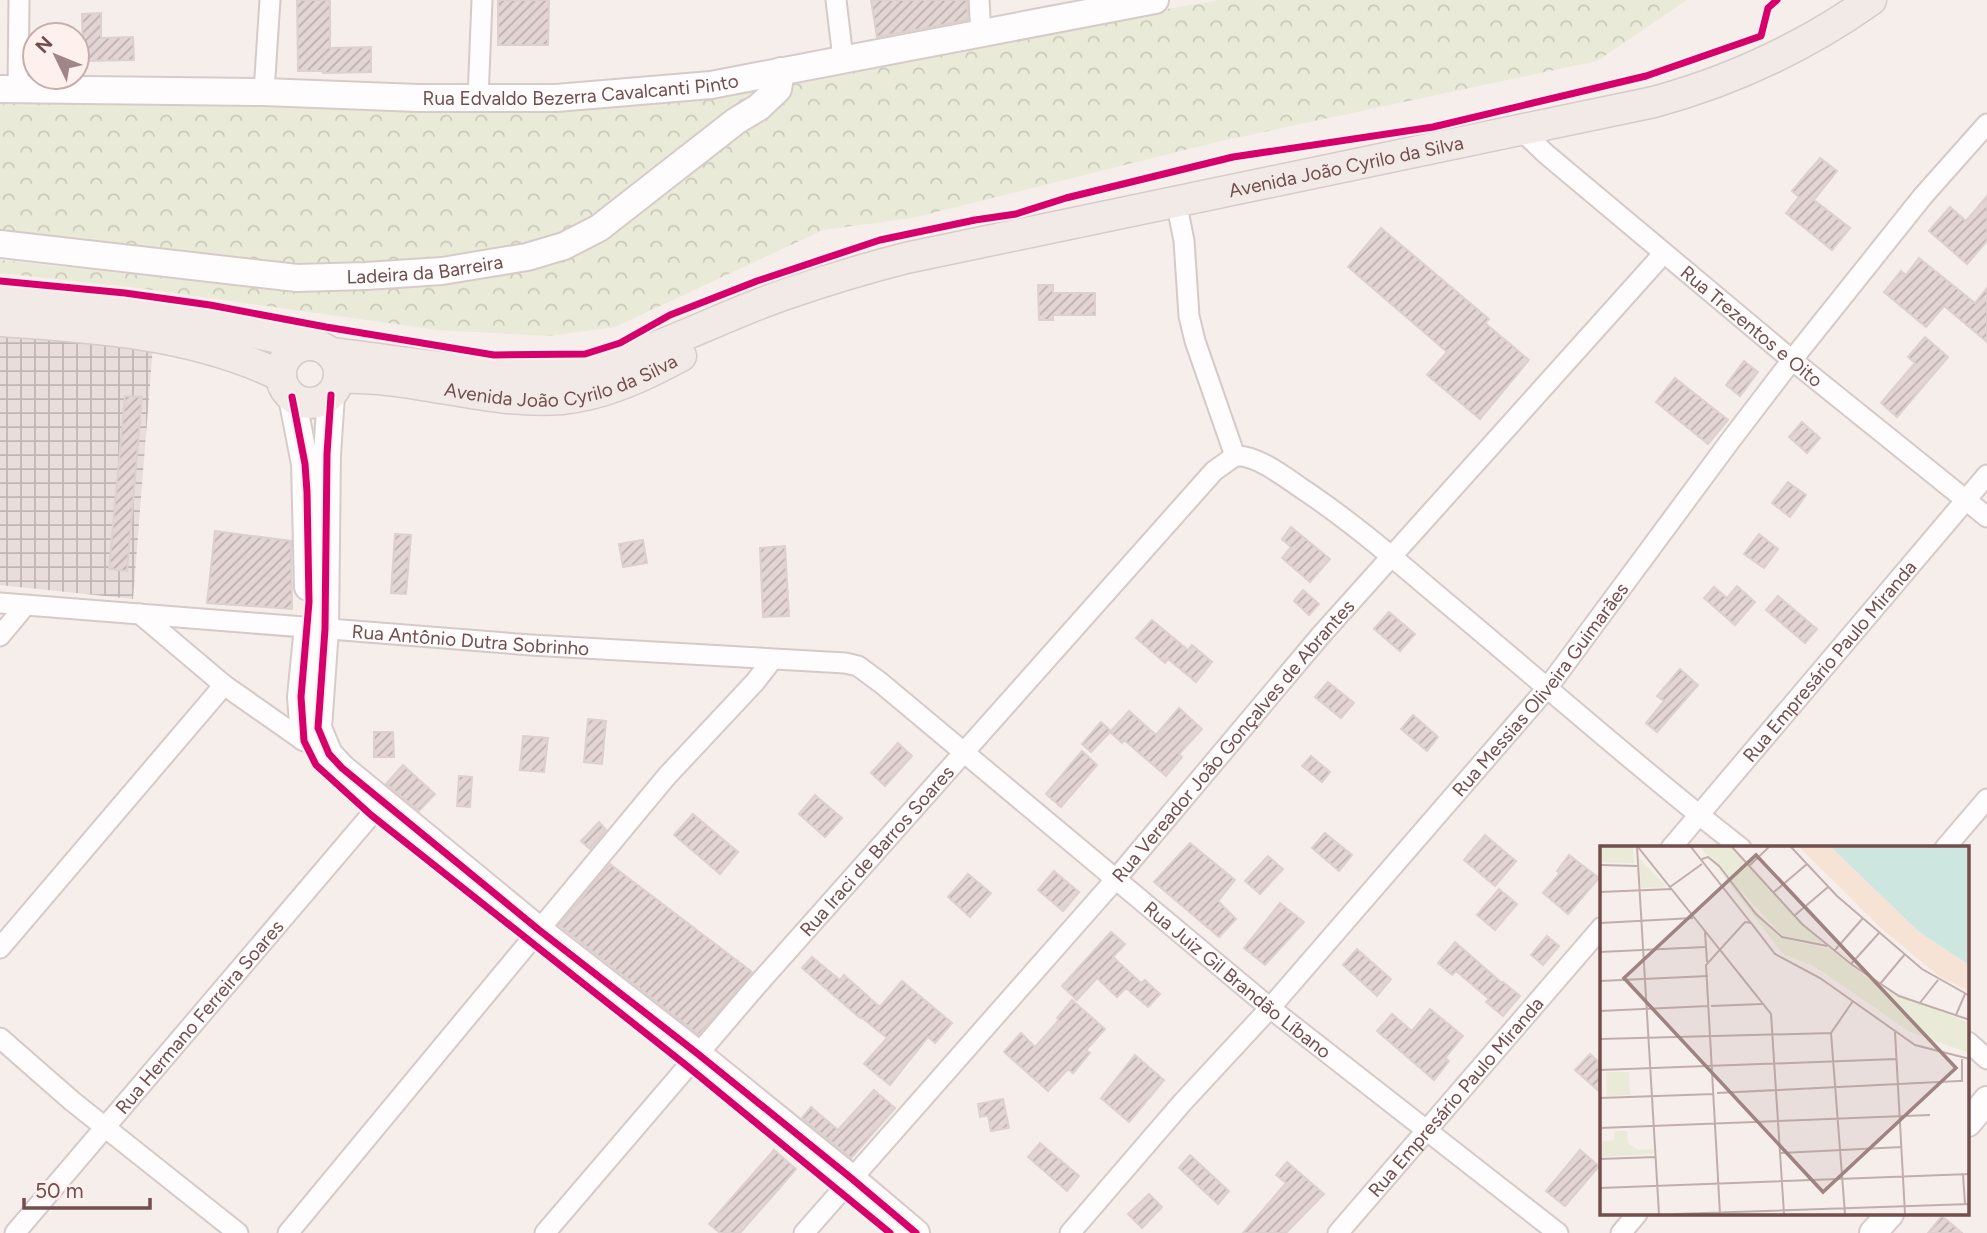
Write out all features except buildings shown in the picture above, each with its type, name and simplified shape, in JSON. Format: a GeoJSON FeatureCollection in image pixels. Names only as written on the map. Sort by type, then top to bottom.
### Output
{"type":"FeatureCollection","features":[{"type":"Feature","properties":{"kind":"main road","name":"Rua Edvaldo Bezerra Cavalcanti Pinto"},"geometry":{"type":"LineString","coordinates":[[9,89],[264,92],[478,99],[556,98],[711,85],[1155,0]]}},
{"type":"Feature","properties":{"kind":"main road","name":"Avenida João Cyrilo da Silva"},"geometry":{"type":"LineString","coordinates":[[0,299],[122,309],[328,368],[558,373],[645,352],[789,293],[906,258],[1685,94],[1738,73],[1805,41],[1871,0]]}},
{"type":"Feature","properties":{"kind":"main road","name":"Ladeira da Barreira"},"geometry":{"type":"LineString","coordinates":[[0,244],[297,278],[442,271],[527,257],[564,246],[598,228],[736,121],[759,107],[778,89],[780,71]]}},
{"type":"Feature","properties":{"kind":"main road","name":"Avenida João Cyrilo da Silva"},"geometry":{"type":"LineString","coordinates":[[0,321],[92,329],[203,347],[233,355],[287,387],[304,403],[314,403],[328,368]]}},
{"type":"Feature","properties":{"kind":"main road"},"geometry":{"type":"LineString","coordinates":[[376,808],[329,754],[318,728],[316,629],[305,464],[287,387],[285,360],[301,346],[328,368],[327,454],[316,629],[301,698],[304,741],[316,765],[376,808],[845,1184],[916,1233]]}},
{"type":"Feature","properties":{"kind":"main road"},"geometry":{"type":"LineString","coordinates":[[1969,1122],[1987,1100]]}},
{"type":"Feature","properties":{"kind":"main road"},"geometry":{"type":"LineString","coordinates":[[845,1184],[890,1233]]}},
{"type":"Feature","properties":{"kind":"main road"},"geometry":{"type":"LineString","coordinates":[[1873,1233],[1888,1216]]}},
{"type":"Feature","properties":{"kind":"street"},"geometry":{"type":"LineString","coordinates":[[9,89],[19,0]]}},
{"type":"Feature","properties":{"kind":"street"},"geometry":{"type":"LineString","coordinates":[[264,92],[270,0]]}},
{"type":"Feature","properties":{"kind":"street"},"geometry":{"type":"LineString","coordinates":[[478,99],[482,0]]}},
{"type":"Feature","properties":{"kind":"street"},"geometry":{"type":"LineString","coordinates":[[836,0],[843,58]]}},
{"type":"Feature","properties":{"kind":"street"},"geometry":{"type":"LineString","coordinates":[[979,0],[981,34]]}},
{"type":"Feature","properties":{"kind":"street","name":"Rua Messias Oliveira Guimarães"},"geometry":{"type":"LineString","coordinates":[[1070,1233],[1182,1103],[1270,1008],[1548,687],[1792,360],[1923,195],[1987,124]]}},
{"type":"Feature","properties":{"kind":"street","name":"Rua Trezentos e Oito"},"geometry":{"type":"LineString","coordinates":[[1521,130],[1546,154],[1792,360],[1987,517]]}},
{"type":"Feature","properties":{"kind":"street"},"geometry":{"type":"LineString","coordinates":[[1176,201],[1184,241],[1189,316],[1195,341],[1235,456],[1261,463],[1304,489],[1391,556],[1699,816],[1738,846]]}},
{"type":"Feature","properties":{"kind":"street","name":"Rua Vereador João Gonçalves de Abrantes"},"geometry":{"type":"LineString","coordinates":[[804,1233],[1115,880],[1321,635],[1664,253]]}},
{"type":"Feature","properties":{"kind":"street","name":"Rua Iraci de Barros Soares"},"geometry":{"type":"LineString","coordinates":[[545,1233],[692,1060],[962,753],[1214,471],[1235,456]]}},
{"type":"Feature","properties":{"kind":"street","name":"Rua Empresário Paulo Miranda"},"geometry":{"type":"LineString","coordinates":[[1673,846],[1987,475]]}},
{"type":"Feature","properties":{"kind":"street","name":"Rua Antônio Dutra Sobrinho"},"geometry":{"type":"LineString","coordinates":[[0,603],[316,629],[845,663],[858,666]]}},
{"type":"Feature","properties":{"kind":"street"},"geometry":{"type":"LineString","coordinates":[[0,636],[25,606]]}},
{"type":"Feature","properties":{"kind":"street"},"geometry":{"type":"LineString","coordinates":[[140,614],[224,685],[304,741]]}},
{"type":"Feature","properties":{"kind":"street"},"geometry":{"type":"LineString","coordinates":[[288,1233],[667,776],[772,660]]}},
{"type":"Feature","properties":{"kind":"street","name":"Rua Juiz Gil Brandão Líbano"},"geometry":{"type":"LineString","coordinates":[[858,666],[1270,1008],[1558,1233]]}},
{"type":"Feature","properties":{"kind":"street"},"geometry":{"type":"LineString","coordinates":[[0,948],[224,685]]}},
{"type":"Feature","properties":{"kind":"street"},"geometry":{"type":"LineString","coordinates":[[1947,846],[1987,799]]}},
{"type":"Feature","properties":{"kind":"street","name":"Rua Hermano Ferreira Soares"},"geometry":{"type":"LineString","coordinates":[[15,1233],[376,808]]}},
{"type":"Feature","properties":{"kind":"street","name":"Rua Empresário Paulo Miranda"},"geometry":{"type":"LineString","coordinates":[[1338,1233],[1600,930]]}},
{"type":"Feature","properties":{"kind":"street"},"geometry":{"type":"LineString","coordinates":[[0,1038],[31,1067],[238,1233]]}},
{"type":"Feature","properties":{"kind":"street"},"geometry":{"type":"LineString","coordinates":[[1969,1043],[1987,1059]]}},
{"type":"Feature","properties":{"kind":"street"},"geometry":{"type":"LineString","coordinates":[[1621,1233],[1635,1216]]}},
{"type":"Feature","properties":{"kind":"shaded area"},"geometry":{"type":"Polygon","coordinates":[[[0,326],[153,346],[133,599],[0,585],[0,326]]]}},
{"type":"Feature","properties":{"kind":"green space"},"geometry":{"type":"Polygon","coordinates":[[[1220,0],[1687,0],[1597,61],[1221,141],[912,218],[823,230],[615,327],[548,336],[438,330],[138,288],[0,273],[0,260],[216,283],[281,287],[523,270],[665,182],[805,76],[882,57],[1220,0]]]}},
{"type":"Feature","properties":{"kind":"green space"},"geometry":{"type":"Polygon","coordinates":[[[771,85],[623,191],[589,222],[515,247],[419,258],[308,265],[254,261],[0,230],[0,98],[771,85]]]}},
{"type":"Feature","properties":{"kind":"cycle path"},"geometry":{"type":"LineString","coordinates":[[0,281],[125,293],[210,305],[494,355],[585,354],[620,343],[670,315],[757,281],[880,240],[1016,214],[1066,198],[1233,157],[1433,127],[1646,76],[1761,36],[1768,8],[1777,0]]}},
{"type":"Feature","properties":{"kind":"cycle path"},"geometry":{"type":"LineString","coordinates":[[331,395],[327,454],[325,629],[318,728],[329,754],[342,768],[539,930],[698,1054],[916,1233]]}},
{"type":"Feature","properties":{"kind":"cycle path"},"geometry":{"type":"LineString","coordinates":[[292,397],[305,464],[307,492],[309,602],[301,697],[304,741],[316,765],[371,815],[687,1066],[890,1233]]}}]}
